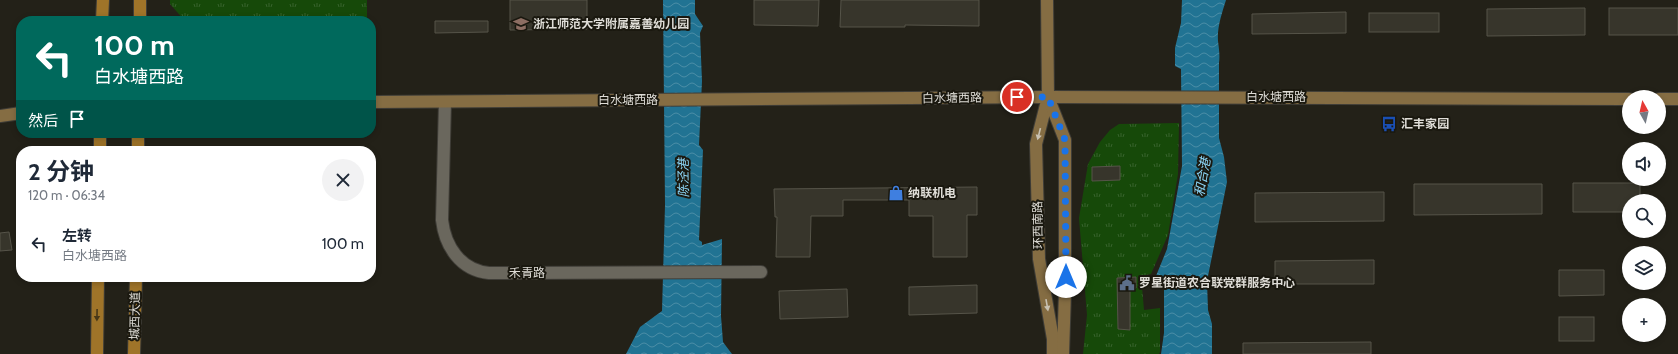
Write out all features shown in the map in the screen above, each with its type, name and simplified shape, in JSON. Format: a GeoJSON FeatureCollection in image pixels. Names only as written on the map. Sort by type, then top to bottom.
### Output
{"type":"FeatureCollection","features":[{"type":"Feature","properties":{"kind":"main road"},"geometry":{"type":"LineString","coordinates":[[102,16],[103,0]]}},
{"type":"Feature","properties":{"kind":"main road"},"geometry":{"type":"LineString","coordinates":[[140,0],[140,16]]}},
{"type":"Feature","properties":{"kind":"main road"},"geometry":{"type":"LineString","coordinates":[[97,354],[98,282]]}},
{"type":"Feature","properties":{"kind":"main road","name":"城西大道"},"geometry":{"type":"LineString","coordinates":[[134,354],[136,282]]}},
{"type":"Feature","properties":{"kind":"street","name":"环西南路"},"geometry":{"type":"LineString","coordinates":[[1047,0],[1048,97],[1036,144],[1039,259],[1062,354]]}},
{"type":"Feature","properties":{"kind":"street","name":"环西南路"},"geometry":{"type":"LineString","coordinates":[[1048,97],[1065,140],[1066,292],[1054,354]]}},
{"type":"Feature","properties":{"kind":"street","name":"白水塘西路"},"geometry":{"type":"LineString","coordinates":[[376,102],[1048,97],[1622,99]]}},
{"type":"Feature","properties":{"kind":"street"},"geometry":{"type":"LineString","coordinates":[[1666,99],[1678,99]]}},
{"type":"Feature","properties":{"kind":"street","name":"禾青路"},"geometry":{"type":"LineString","coordinates":[[445,102],[442,220],[443,234],[450,248],[458,258],[480,272],[761,272]]}},
{"type":"Feature","properties":{"kind":"street"},"geometry":{"type":"LineString","coordinates":[[0,116],[16,114]]}},
{"type":"Feature","properties":{"kind":"green space"},"geometry":{"type":"Polygon","coordinates":[[[170,0],[367,0],[367,16],[181,16],[170,4],[170,0]]]}},
{"type":"Feature","properties":{"kind":"green space"},"geometry":{"type":"Polygon","coordinates":[[[1179,123],[1178,174],[1168,235],[1151,274],[1145,275],[1142,287],[1144,310],[1160,308],[1160,352],[1159,354],[1083,354],[1087,315],[1079,218],[1088,164],[1100,142],[1110,130],[1119,124],[1179,123]]]}},
{"type":"Feature","properties":{"kind":"water","name":"陈泾港"},"geometry":{"type":"Polygon","coordinates":[[[663,0],[695,0],[695,14],[703,26],[700,33],[702,81],[699,145],[703,150],[699,240],[702,242],[702,245],[722,239],[721,316],[723,342],[732,354],[626,354],[640,327],[662,311],[665,205],[663,0]]]}},
{"type":"Feature","properties":{"kind":"water","name":"和合港"},"geometry":{"type":"Polygon","coordinates":[[[1182,0],[1226,0],[1220,20],[1218,41],[1219,138],[1224,157],[1227,182],[1207,281],[1208,310],[1212,324],[1212,354],[1161,354],[1164,333],[1164,282],[1156,276],[1167,249],[1182,166],[1181,69],[1175,66],[1175,48],[1181,23],[1182,0]]]}},
{"type":"Feature","properties":{"kind":"building"},"geometry":{"type":"Polygon","coordinates":[[[510,0],[587,0],[587,29],[510,30],[510,0]]]}},
{"type":"Feature","properties":{"kind":"building"},"geometry":{"type":"Polygon","coordinates":[[[754,0],[819,0],[818,26],[754,25],[754,0]]]}},
{"type":"Feature","properties":{"kind":"building"},"geometry":{"type":"Polygon","coordinates":[[[841,0],[979,0],[979,26],[905,25],[905,27],[840,27],[841,0]]]}},
{"type":"Feature","properties":{"kind":"building"},"geometry":{"type":"Polygon","coordinates":[[[1585,8],[1585,35],[1487,36],[1487,9],[1585,8]]]}},
{"type":"Feature","properties":{"kind":"building"},"geometry":{"type":"Polygon","coordinates":[[[1609,8],[1678,8],[1678,35],[1609,35],[1609,8]]]}},
{"type":"Feature","properties":{"kind":"building"},"geometry":{"type":"Polygon","coordinates":[[[1346,12],[1346,33],[1252,34],[1252,14],[1346,12]]]}},
{"type":"Feature","properties":{"kind":"building"},"geometry":{"type":"Polygon","coordinates":[[[1369,13],[1439,13],[1439,32],[1369,32],[1369,13]]]}},
{"type":"Feature","properties":{"kind":"building"},"geometry":{"type":"Polygon","coordinates":[[[435,21],[488,21],[488,32],[435,33],[435,21]]]}},
{"type":"Feature","properties":{"kind":"building"},"geometry":{"type":"Polygon","coordinates":[[[1120,166],[1120,180],[1092,181],[1092,167],[1120,166]]]}},
{"type":"Feature","properties":{"kind":"building"},"geometry":{"type":"Polygon","coordinates":[[[1573,183],[1622,183],[1622,186],[1640,186],[1640,194],[1622,194],[1622,212],[1573,212],[1573,183]]]}},
{"type":"Feature","properties":{"kind":"building"},"geometry":{"type":"Polygon","coordinates":[[[1414,184],[1542,184],[1542,214],[1414,215],[1414,184]]]}},
{"type":"Feature","properties":{"kind":"building"},"geometry":{"type":"Polygon","coordinates":[[[977,187],[977,215],[967,215],[967,257],[933,257],[933,216],[909,216],[909,200],[843,200],[843,216],[811,216],[810,257],[776,257],[777,217],[775,217],[774,189],[977,187]]]}},
{"type":"Feature","properties":{"kind":"building"},"geometry":{"type":"Polygon","coordinates":[[[1384,192],[1384,221],[1255,222],[1255,193],[1384,192]]]}},
{"type":"Feature","properties":{"kind":"building"},"geometry":{"type":"Polygon","coordinates":[[[9,232],[12,250],[0,251],[0,233],[9,232]]]}},
{"type":"Feature","properties":{"kind":"building"},"geometry":{"type":"Polygon","coordinates":[[[1374,260],[1374,284],[1275,284],[1275,261],[1374,260]]]}},
{"type":"Feature","properties":{"kind":"building"},"geometry":{"type":"Polygon","coordinates":[[[1559,270],[1604,270],[1604,295],[1559,296],[1559,270]]]}},
{"type":"Feature","properties":{"kind":"building"},"geometry":{"type":"Polygon","coordinates":[[[1136,277],[1136,288],[1130,289],[1130,330],[1118,329],[1117,278],[1136,277]]]}},
{"type":"Feature","properties":{"kind":"building"},"geometry":{"type":"Polygon","coordinates":[[[977,285],[977,313],[909,315],[909,287],[977,285]]]}},
{"type":"Feature","properties":{"kind":"building"},"geometry":{"type":"Polygon","coordinates":[[[847,289],[848,317],[780,319],[779,291],[847,289]]]}},
{"type":"Feature","properties":{"kind":"building"},"geometry":{"type":"Polygon","coordinates":[[[1559,317],[1594,317],[1594,341],[1559,341],[1559,317]]]}},
{"type":"Feature","properties":{"kind":"building"},"geometry":{"type":"Polygon","coordinates":[[[1371,342],[1371,354],[1243,354],[1243,343],[1371,342]]]}},
{"type":"Feature","properties":{"kind":"place","name":"浙江师范大学附属嘉善幼儿园"},"geometry":{"type":"Point","coordinates":[521,24]}},
{"type":"Feature","properties":{"kind":"place","name":"汇丰家园"},"geometry":{"type":"Point","coordinates":[1389,124]}},
{"type":"Feature","properties":{"kind":"place","name":"纳联机电"},"geometry":{"type":"Point","coordinates":[896,193]}},
{"type":"Feature","properties":{"kind":"place","name":"罗星街道农合联党群服务中心"},"geometry":{"type":"Point","coordinates":[1127,283]}},
{"type":"Feature","properties":{"kind":"route"},"geometry":{"type":"LineString","coordinates":[[1017,97],[1048,97],[1065,140],[1066,277]]}}]}
